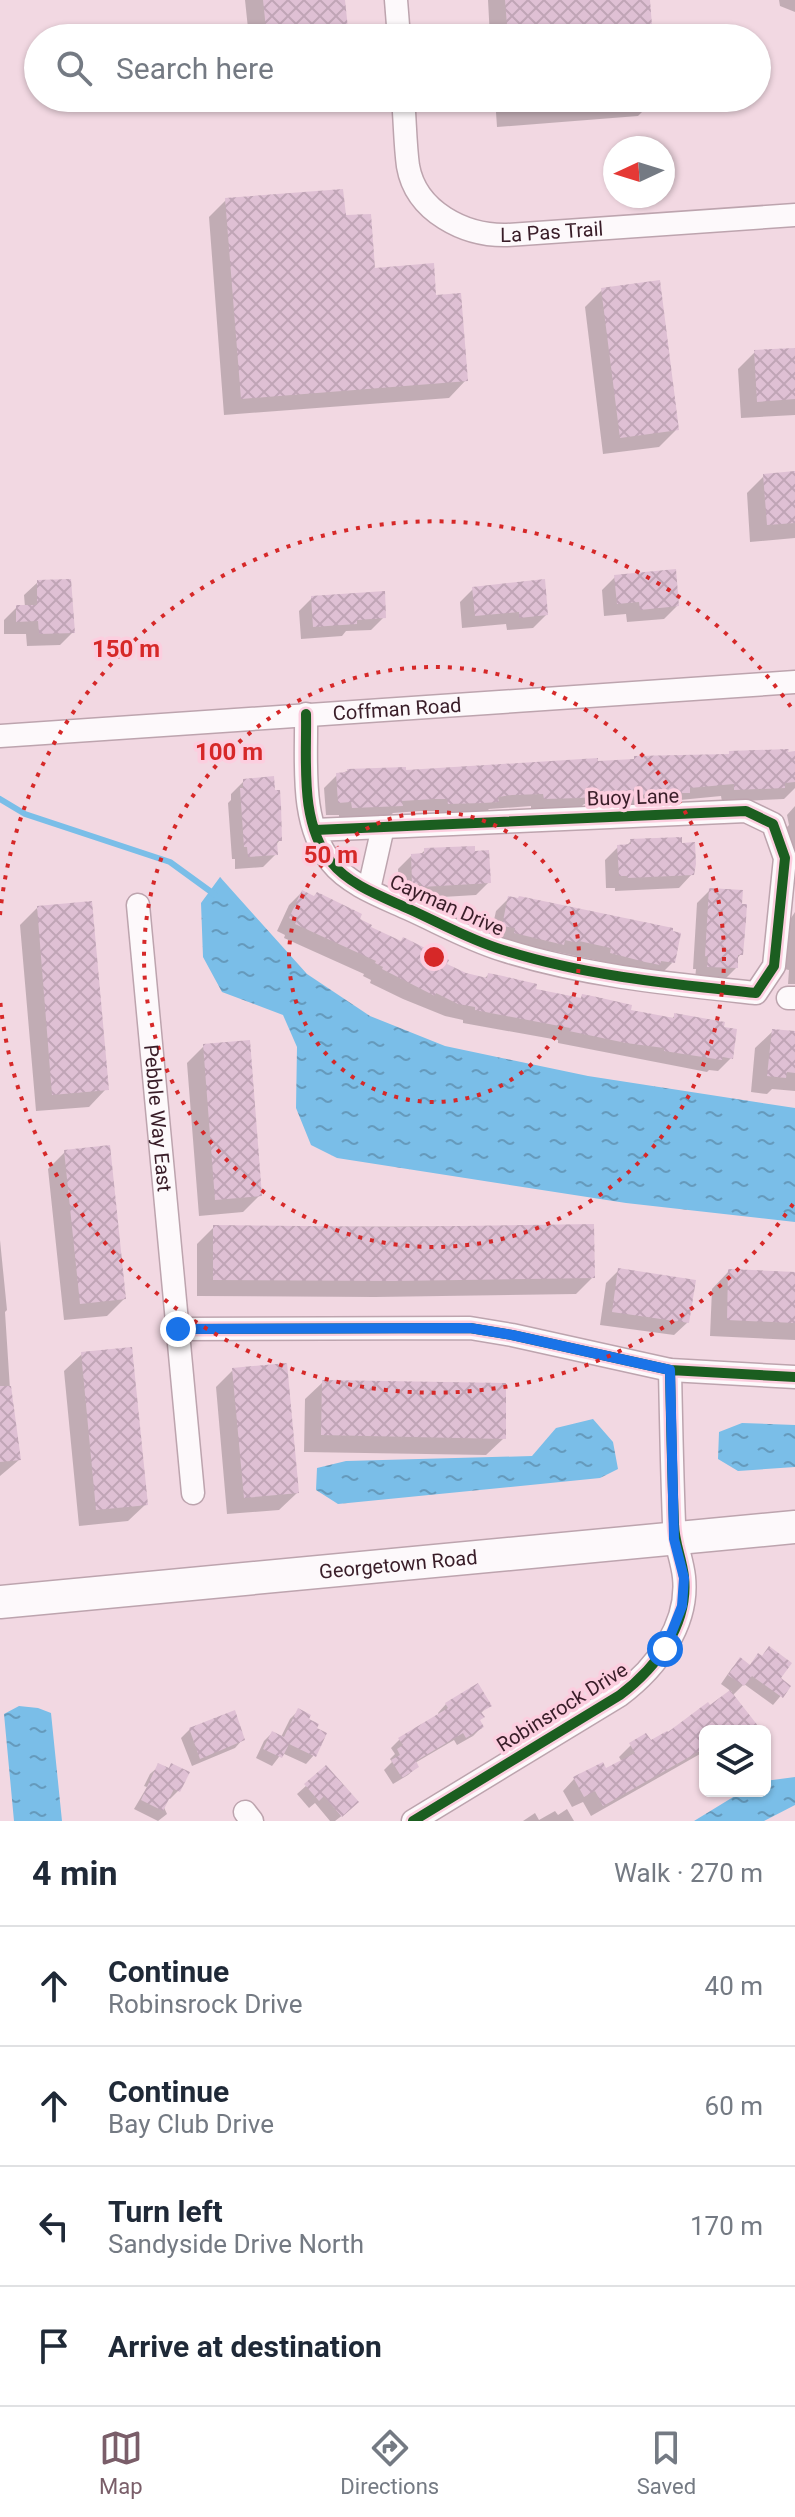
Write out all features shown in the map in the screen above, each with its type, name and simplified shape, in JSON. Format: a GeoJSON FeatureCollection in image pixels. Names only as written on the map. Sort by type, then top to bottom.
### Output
{"type":"FeatureCollection","features":[{"type":"Feature","properties":{"kind":"main road","name":"Georgetown Road"},"geometry":{"type":"LineString","coordinates":[[0,1602],[795,1527]]}},
{"type":"Feature","properties":{"kind":"street"},"geometry":{"type":"LineString","coordinates":[[396,0],[398,24]]}},
{"type":"Feature","properties":{"kind":"street","name":"La Pas Trail"},"geometry":{"type":"LineString","coordinates":[[404,112],[409,169],[415,187],[439,214],[472,231],[507,235],[795,215]]}},
{"type":"Feature","properties":{"kind":"street","name":"Coffman Road"},"geometry":{"type":"LineString","coordinates":[[6,736],[795,682]]}},
{"type":"Feature","properties":{"kind":"street","name":"Cayman Drive"},"geometry":{"type":"LineString","coordinates":[[306,714],[308,802],[315,830],[330,861],[351,880],[455,932],[504,951],[632,981],[756,993]]}},
{"type":"Feature","properties":{"kind":"street","name":"Buoy Lane"},"geometry":{"type":"LineString","coordinates":[[315,830],[746,811],[773,824],[785,858],[774,966],[756,993]]}},
{"type":"Feature","properties":{"kind":"street"},"geometry":{"type":"LineString","coordinates":[[369,889],[383,827]]}},
{"type":"Feature","properties":{"kind":"street","name":"Pebble Way East"},"geometry":{"type":"LineString","coordinates":[[138,905],[193,1493]]}},
{"type":"Feature","properties":{"kind":"street"},"geometry":{"type":"LineString","coordinates":[[178,1329],[470,1328],[670,1370],[795,1377]]}},
{"type":"Feature","properties":{"kind":"street","name":"Robinsrock Drive"},"geometry":{"type":"LineString","coordinates":[[413,1821],[620,1695],[649,1671],[665,1649],[682,1606],[684,1578],[674,1539],[670,1370]]}},
{"type":"Feature","properties":{"kind":"water"},"geometry":{"type":"Polygon","coordinates":[[[220,877],[307,974],[370,1016],[445,1046],[588,1076],[795,1108],[795,1222],[626,1203],[337,1158],[311,1145],[296,1108],[297,1047],[283,1015],[222,992],[203,957],[201,903],[220,877]]]}},
{"type":"Feature","properties":{"kind":"water"},"geometry":{"type":"Polygon","coordinates":[[[593,1419],[613,1442],[618,1469],[600,1478],[338,1504],[316,1490],[317,1468],[346,1461],[532,1456],[556,1428],[593,1419]]]}},
{"type":"Feature","properties":{"kind":"water"},"geometry":{"type":"Polygon","coordinates":[[[742,1423],[795,1425],[795,1467],[738,1471],[718,1459],[719,1432],[742,1423]]]}},
{"type":"Feature","properties":{"kind":"water"},"geometry":{"type":"Polygon","coordinates":[[[19,1706],[51,1713],[62,1821],[14,1821],[4,1714],[19,1706]]]}},
{"type":"Feature","properties":{"kind":"water"},"geometry":{"type":"Polygon","coordinates":[[[795,1777],[795,1805],[764,1821],[694,1821],[733,1797],[771,1797],[771,1780],[795,1777]]]}},
{"type":"Feature","properties":{"kind":"building"},"geometry":{"type":"Polygon","coordinates":[[[263,0],[345,0],[348,24],[266,24],[263,0]]]}},
{"type":"Feature","properties":{"kind":"building"},"geometry":{"type":"Polygon","coordinates":[[[505,0],[650,0],[652,24],[507,24],[505,0]]]}},
{"type":"Feature","properties":{"kind":"building"},"geometry":{"type":"Polygon","coordinates":[[[343,189],[346,215],[371,214],[375,268],[434,263],[436,295],[461,293],[468,381],[241,399],[225,198],[343,189]]]}},
{"type":"Feature","properties":{"kind":"building"},"geometry":{"type":"Polygon","coordinates":[[[660,280],[679,430],[620,438],[601,288],[660,280]]]}},
{"type":"Feature","properties":{"kind":"building"},"geometry":{"type":"Polygon","coordinates":[[[795,348],[795,399],[757,402],[754,350],[795,348]]]}},
{"type":"Feature","properties":{"kind":"building"},"geometry":{"type":"Polygon","coordinates":[[[795,471],[795,523],[767,525],[763,474],[795,471]]]}},
{"type":"Feature","properties":{"kind":"building"},"geometry":{"type":"Polygon","coordinates":[[[676,569],[679,606],[640,610],[639,602],[617,604],[614,575],[676,569]]]}},
{"type":"Feature","properties":{"kind":"building"},"geometry":{"type":"Polygon","coordinates":[[[71,579],[75,633],[39,634],[38,621],[16,622],[16,605],[37,605],[37,580],[71,579]]]}},
{"type":"Feature","properties":{"kind":"building"},"geometry":{"type":"Polygon","coordinates":[[[545,579],[548,615],[519,618],[519,612],[475,616],[472,587],[545,579]]]}},
{"type":"Feature","properties":{"kind":"building"},"geometry":{"type":"Polygon","coordinates":[[[385,591],[386,618],[357,620],[357,624],[313,627],[311,596],[385,591]]]}},
{"type":"Feature","properties":{"kind":"building"},"geometry":{"type":"Polygon","coordinates":[[[789,749],[788,752],[795,751],[795,782],[785,783],[785,788],[734,790],[734,784],[690,788],[690,793],[639,795],[639,790],[594,792],[594,797],[544,799],[543,794],[512,795],[498,797],[499,802],[483,803],[448,804],[447,799],[434,799],[402,801],[403,806],[352,808],[351,802],[338,803],[336,773],[347,772],[347,769],[406,767],[406,770],[789,749]]]}},
{"type":"Feature","properties":{"kind":"building"},"geometry":{"type":"Polygon","coordinates":[[[274,776],[275,790],[280,790],[281,805],[282,841],[277,841],[278,855],[248,857],[247,847],[244,847],[240,788],[243,788],[243,779],[274,776]]]}},
{"type":"Feature","properties":{"kind":"building"},"geometry":{"type":"Polygon","coordinates":[[[682,837],[682,843],[695,842],[694,875],[619,876],[617,845],[631,844],[630,839],[682,837]]]}},
{"type":"Feature","properties":{"kind":"building"},"geometry":{"type":"Polygon","coordinates":[[[475,846],[475,851],[489,850],[491,883],[421,887],[421,884],[412,884],[411,854],[424,853],[424,848],[475,846]]]}},
{"type":"Feature","properties":{"kind":"building"},"geometry":{"type":"Polygon","coordinates":[[[709,888],[743,890],[742,904],[747,904],[746,920],[743,955],[738,955],[738,968],[707,967],[709,888]]]}},
{"type":"Feature","properties":{"kind":"building"},"geometry":{"type":"Polygon","coordinates":[[[302,890],[314,896],[317,892],[362,914],[360,919],[371,927],[401,941],[403,937],[449,960],[447,964],[466,973],[487,978],[488,973],[537,984],[536,989],[581,998],[582,994],[597,997],[632,1005],[631,1010],[674,1018],[674,1013],[725,1022],[724,1027],[737,1029],[733,1059],[664,1051],[664,1048],[569,1031],[570,1028],[475,1010],[475,1007],[458,1004],[436,993],[435,996],[382,969],[376,961],[295,924],[289,918],[302,890]]]}},
{"type":"Feature","properties":{"kind":"building"},"geometry":{"type":"Polygon","coordinates":[[[508,896],[673,928],[673,931],[681,933],[675,963],[661,961],[660,965],[610,953],[611,948],[565,940],[564,945],[514,933],[515,928],[502,926],[508,896]]]}},
{"type":"Feature","properties":{"kind":"building"},"geometry":{"type":"Polygon","coordinates":[[[92,901],[109,1090],[52,1095],[37,906],[92,901]]]}},
{"type":"Feature","properties":{"kind":"building"},"geometry":{"type":"Polygon","coordinates":[[[772,1029],[795,1031],[795,1073],[787,1072],[786,1078],[767,1076],[772,1029]]]}},
{"type":"Feature","properties":{"kind":"building"},"geometry":{"type":"Polygon","coordinates":[[[250,1040],[262,1196],[215,1200],[203,1044],[250,1040]]]}},
{"type":"Feature","properties":{"kind":"building"},"geometry":{"type":"Polygon","coordinates":[[[110,1145],[126,1299],[80,1304],[64,1150],[110,1145]]]}},
{"type":"Feature","properties":{"kind":"building"},"geometry":{"type":"Polygon","coordinates":[[[594,1224],[595,1278],[213,1280],[213,1225],[394,1227],[594,1224]]]}},
{"type":"Feature","properties":{"kind":"building"},"geometry":{"type":"Polygon","coordinates":[[[618,1268],[696,1280],[689,1323],[612,1312],[618,1268]]]}},
{"type":"Feature","properties":{"kind":"building"},"geometry":{"type":"Polygon","coordinates":[[[728,1269],[795,1272],[795,1323],[727,1320],[728,1269]]]}},
{"type":"Feature","properties":{"kind":"building"},"geometry":{"type":"Polygon","coordinates":[[[132,1347],[148,1505],[96,1510],[81,1352],[132,1347]]]}},
{"type":"Feature","properties":{"kind":"building"},"geometry":{"type":"Polygon","coordinates":[[[287,1363],[299,1493],[244,1498],[232,1368],[287,1363]]]}},
{"type":"Feature","properties":{"kind":"building"},"geometry":{"type":"Polygon","coordinates":[[[322,1380],[506,1383],[506,1439],[321,1435],[322,1380]]]}},
{"type":"Feature","properties":{"kind":"building"},"geometry":{"type":"Polygon","coordinates":[[[0,1386],[11,1386],[21,1460],[0,1462],[0,1386]]]}},
{"type":"Feature","properties":{"kind":"building"},"geometry":{"type":"Polygon","coordinates":[[[769,1646],[792,1663],[781,1678],[791,1686],[783,1698],[752,1676],[744,1686],[728,1675],[740,1657],[750,1665],[758,1653],[762,1656],[769,1646]]]}},
{"type":"Feature","properties":{"kind":"building"},"geometry":{"type":"Polygon","coordinates":[[[478,1683],[492,1706],[481,1712],[485,1717],[480,1720],[484,1727],[466,1738],[463,1733],[416,1761],[419,1767],[402,1778],[391,1760],[400,1755],[397,1749],[403,1745],[398,1738],[448,1708],[445,1703],[478,1683]]]}},
{"type":"Feature","properties":{"kind":"building"},"geometry":{"type":"Polygon","coordinates":[[[730,1690],[757,1725],[699,1725],[699,1751],[603,1806],[595,1791],[584,1797],[573,1777],[603,1762],[606,1768],[635,1753],[629,1743],[646,1733],[651,1740],[668,1732],[708,1702],[710,1705],[730,1690]]]}},
{"type":"Feature","properties":{"kind":"building"},"geometry":{"type":"Polygon","coordinates":[[[298,1708],[311,1715],[309,1719],[319,1724],[317,1728],[327,1733],[316,1757],[289,1744],[282,1758],[263,1749],[272,1731],[284,1737],[298,1708]]]}},
{"type":"Feature","properties":{"kind":"building"},"geometry":{"type":"Polygon","coordinates":[[[235,1710],[245,1740],[200,1759],[189,1728],[235,1710]]]}},
{"type":"Feature","properties":{"kind":"building"},"geometry":{"type":"Polygon","coordinates":[[[158,1763],[169,1768],[171,1763],[190,1772],[180,1792],[174,1789],[163,1811],[141,1800],[158,1763]]]}},
{"type":"Feature","properties":{"kind":"building"},"geometry":{"type":"Polygon","coordinates":[[[326,1765],[359,1802],[342,1817],[324,1796],[319,1801],[304,1784],[326,1765]]]}},
{"type":"Feature","properties":{"kind":"waterway"},"geometry":{"type":"LineString","coordinates":[[0,799],[25,814],[170,862],[214,894]]}},
{"type":"Feature","properties":{"kind":"cycle path"},"geometry":{"type":"LineString","coordinates":[[306,714],[307,791],[314,829],[331,862],[367,890],[491,946],[597,973],[756,993],[774,966],[785,858],[773,824],[746,811],[315,830]]}},
{"type":"Feature","properties":{"kind":"cycle path"},"geometry":{"type":"LineString","coordinates":[[178,1329],[470,1328],[670,1370],[795,1377]]}},
{"type":"Feature","properties":{"kind":"cycle path"},"geometry":{"type":"LineString","coordinates":[[413,1821],[620,1695],[646,1672],[667,1644],[681,1612],[684,1595],[683,1570],[674,1530],[670,1370]]}},
{"type":"Feature","properties":{"kind":"route"},"geometry":{"type":"LineString","coordinates":[[178,1329],[470,1328],[670,1370],[674,1539],[684,1578],[682,1606],[665,1649]]}}]}
